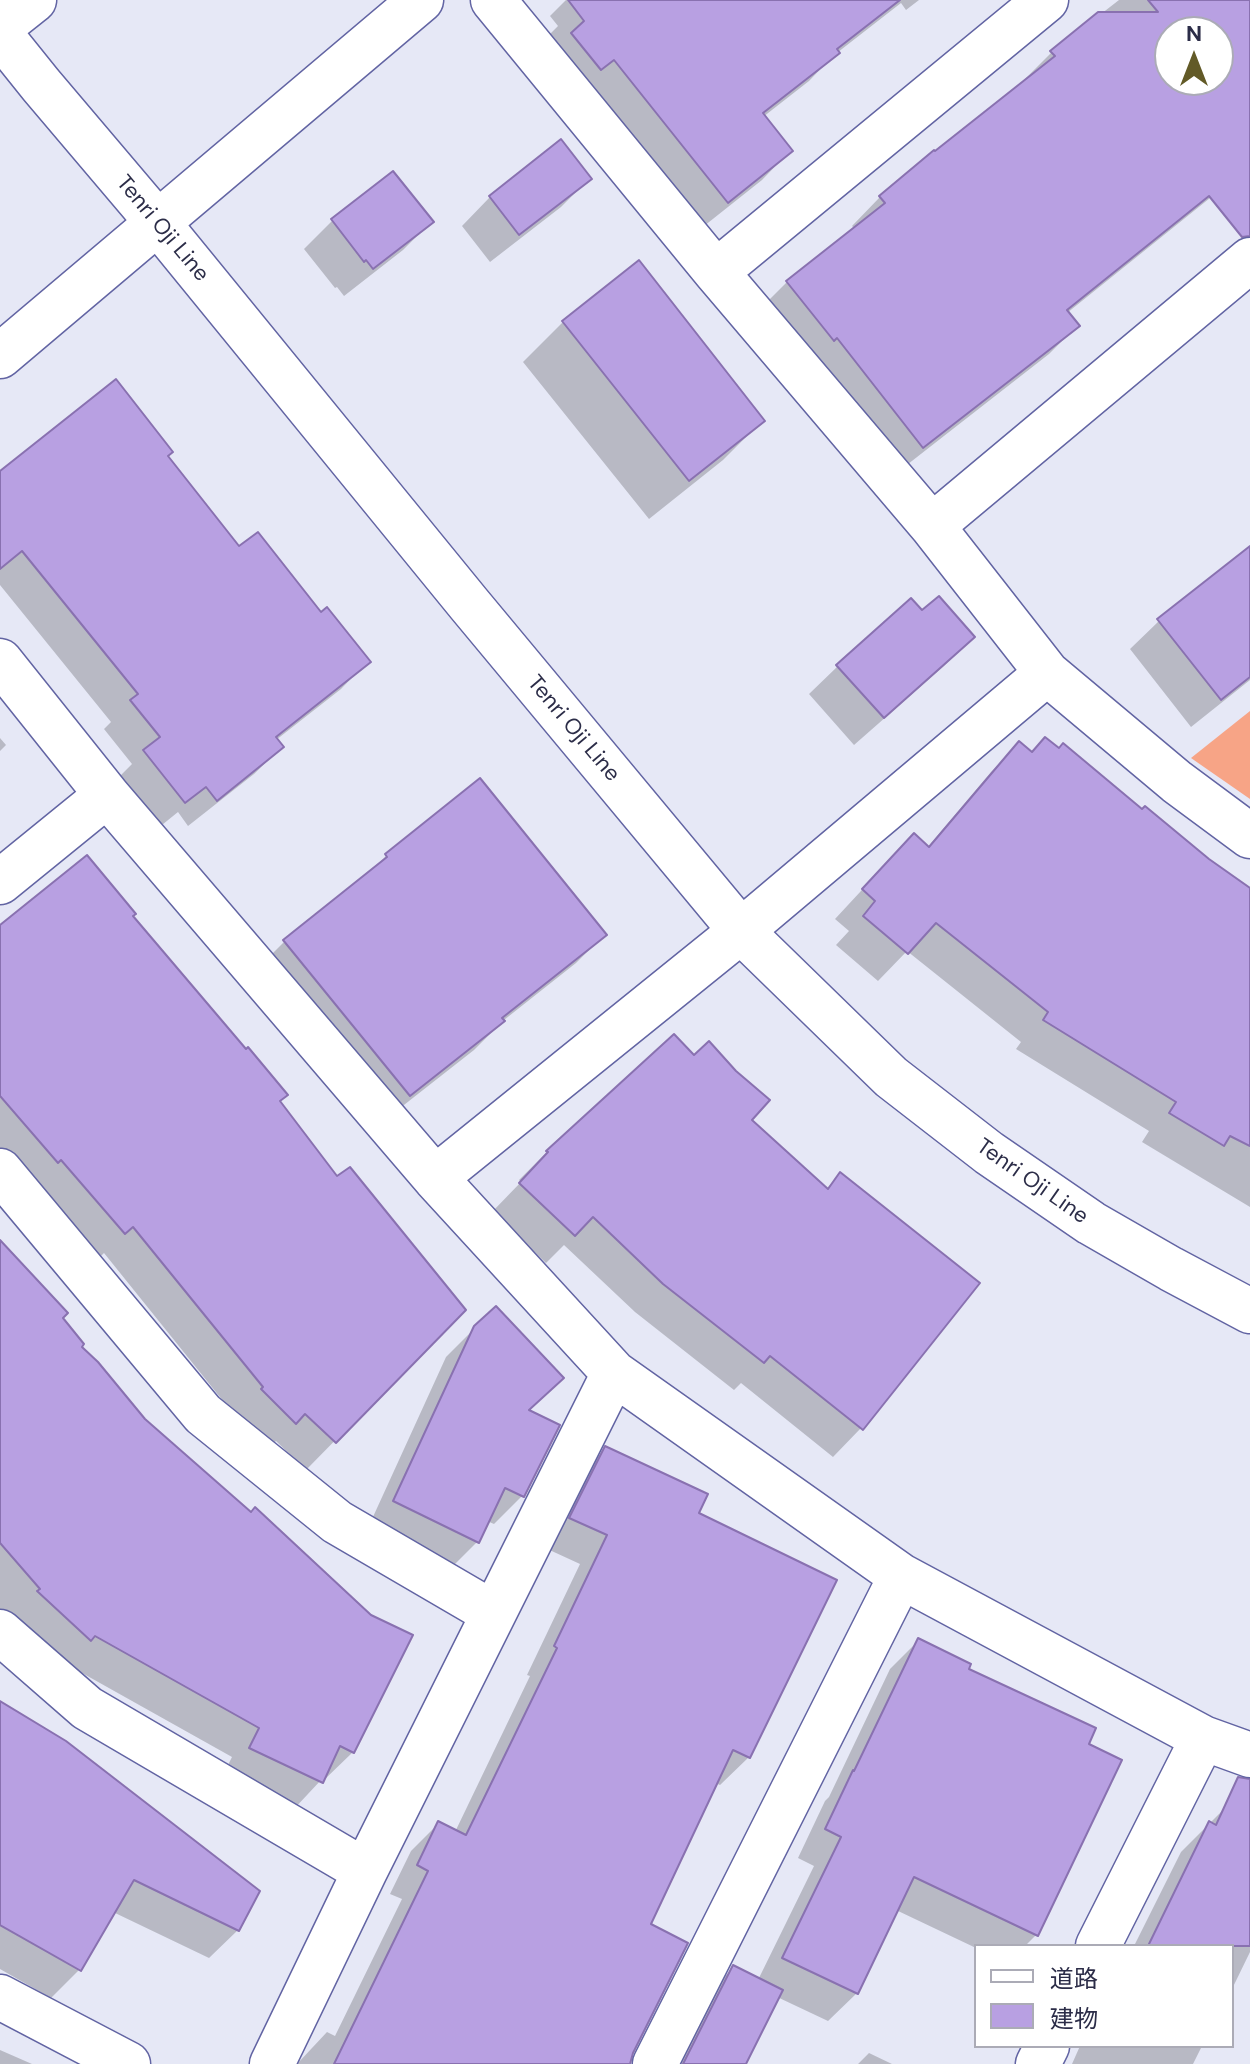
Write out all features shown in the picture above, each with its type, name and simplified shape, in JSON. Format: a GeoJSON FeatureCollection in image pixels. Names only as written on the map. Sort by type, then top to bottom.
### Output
{"type":"FeatureCollection","features":[{"type":"Feature","properties":{"kind":"main road"},"geometry":{"type":"LineString","coordinates":[[0,27],[34,0]]}},
{"type":"Feature","properties":{"kind":"main road"},"geometry":{"type":"LineString","coordinates":[[0,356],[421,0]]}},
{"type":"Feature","properties":{"kind":"main road"},"geometry":{"type":"LineString","coordinates":[[493,0],[716,272],[932,526],[1047,673],[1177,782],[1250,836]]}},
{"type":"Feature","properties":{"kind":"main road"},"geometry":{"type":"LineString","coordinates":[[716,272],[1046,0]]}},
{"type":"Feature","properties":{"kind":"main road","name":"Tenri Oji Line"},"geometry":{"type":"LineString","coordinates":[[0,34],[741,931],[891,1077],[989,1153],[1091,1223],[1250,1311]]}},
{"type":"Feature","properties":{"kind":"main road"},"geometry":{"type":"LineString","coordinates":[[932,526],[1250,260]]}},
{"type":"Feature","properties":{"kind":"main road"},"geometry":{"type":"LineString","coordinates":[[0,661],[107,795],[435,1178],[614,1373],[901,1576],[1203,1738],[1250,1755]]}},
{"type":"Feature","properties":{"kind":"main road"},"geometry":{"type":"LineString","coordinates":[[435,1178],[741,931],[1047,673]]}},
{"type":"Feature","properties":{"kind":"main road"},"geometry":{"type":"LineString","coordinates":[[0,882],[107,795]]}},
{"type":"Feature","properties":{"kind":"main road"},"geometry":{"type":"LineString","coordinates":[[0,1171],[203,1414],[337,1522],[493,1613]]}},
{"type":"Feature","properties":{"kind":"main road"},"geometry":{"type":"LineString","coordinates":[[272,2064],[614,1373]]}},
{"type":"Feature","properties":{"kind":"main road"},"geometry":{"type":"LineString","coordinates":[[655,2064],[901,1576]]}},
{"type":"Feature","properties":{"kind":"main road"},"geometry":{"type":"LineString","coordinates":[[0,1632],[87,1708],[365,1871]]}},
{"type":"Feature","properties":{"kind":"main road"},"geometry":{"type":"LineString","coordinates":[[1099,1944],[1203,1738]]}},
{"type":"Feature","properties":{"kind":"main road"},"geometry":{"type":"LineString","coordinates":[[0,1997],[128,2064]]}},
{"type":"Feature","properties":{"kind":"shaded area"},"geometry":{"type":"Polygon","coordinates":[[[1250,711],[1250,799],[1191,758],[1250,711]]]}},
{"type":"Feature","properties":{"kind":"building"},"geometry":{"type":"Polygon","coordinates":[[[568,0],[900,0],[837,49],[840,53],[763,113],[793,151],[728,203],[614,60],[601,70],[571,33],[584,21],[568,0]]]}},
{"type":"Feature","properties":{"kind":"building"},"geometry":{"type":"Polygon","coordinates":[[[1148,0],[1250,0],[1250,236],[1242,237],[1209,196],[1067,310],[1080,326],[923,448],[837,338],[834,341],[786,281],[885,203],[879,196],[1055,56],[1050,51],[1098,12],[1158,12],[1148,0]]]}},
{"type":"Feature","properties":{"kind":"building"},"geometry":{"type":"Polygon","coordinates":[[[561,139],[592,179],[519,235],[489,196],[561,139]]]}},
{"type":"Feature","properties":{"kind":"building"},"geometry":{"type":"Polygon","coordinates":[[[393,171],[434,222],[373,269],[331,219],[393,171]]]}},
{"type":"Feature","properties":{"kind":"building"},"geometry":{"type":"Polygon","coordinates":[[[639,260],[765,421],[689,481],[562,321],[639,260]]]}},
{"type":"Feature","properties":{"kind":"building"},"geometry":{"type":"Polygon","coordinates":[[[116,379],[173,452],[168,456],[239,546],[258,532],[321,612],[327,607],[371,662],[276,737],[284,747],[217,801],[206,787],[185,803],[143,750],[160,737],[130,700],[138,694],[22,551],[0,569],[0,471],[116,379]]]}},
{"type":"Feature","properties":{"kind":"building"},"geometry":{"type":"Polygon","coordinates":[[[1250,546],[1250,677],[1221,700],[1157,619],[1250,546]]]}},
{"type":"Feature","properties":{"kind":"building"},"geometry":{"type":"Polygon","coordinates":[[[939,596],[975,637],[884,718],[836,665],[911,598],[922,610],[939,596]]]}},
{"type":"Feature","properties":{"kind":"building"},"geometry":{"type":"Polygon","coordinates":[[[1045,737],[1059,748],[1063,743],[1142,809],[1145,806],[1250,888],[1250,1146],[1230,1136],[1224,1146],[1169,1113],[1176,1102],[1043,1020],[1048,1012],[936,923],[908,954],[863,916],[875,901],[862,889],[914,833],[929,847],[1019,741],[1032,752],[1045,737]]]}},
{"type":"Feature","properties":{"kind":"building"},"geometry":{"type":"Polygon","coordinates":[[[480,778],[607,935],[410,1096],[283,940],[480,778]]]}},
{"type":"Feature","properties":{"kind":"building"},"geometry":{"type":"Polygon","coordinates":[[[87,855],[136,914],[133,916],[288,1095],[280,1101],[337,1176],[350,1167],[466,1310],[336,1443],[305,1414],[296,1424],[261,1389],[263,1387],[133,1227],[125,1234],[0,1096],[0,925],[87,855]]]}},
{"type":"Feature","properties":{"kind":"building"},"geometry":{"type":"Polygon","coordinates":[[[674,1034],[694,1055],[709,1041],[736,1071],[770,1100],[752,1120],[828,1189],[840,1172],[980,1283],[863,1430],[770,1356],[764,1363],[663,1284],[593,1217],[575,1236],[519,1183],[546,1151],[674,1034]]]}},
{"type":"Feature","properties":{"kind":"building"},"geometry":{"type":"Polygon","coordinates":[[[0,1240],[68,1313],[63,1318],[84,1344],[82,1347],[145,1419],[251,1512],[255,1507],[371,1615],[413,1635],[354,1753],[340,1746],[323,1783],[249,1748],[259,1728],[95,1636],[91,1641],[37,1591],[40,1589],[0,1543],[0,1240]]]}},
{"type":"Feature","properties":{"kind":"building"},"geometry":{"type":"Polygon","coordinates":[[[496,1306],[564,1378],[529,1410],[560,1425],[524,1497],[505,1488],[479,1543],[393,1501],[474,1326],[496,1306]]]}},
{"type":"Feature","properties":{"kind":"building"},"geometry":{"type":"Polygon","coordinates":[[[605,1446],[708,1494],[699,1513],[837,1580],[750,1758],[733,1750],[651,1924],[688,1943],[630,2064],[334,2064],[428,1871],[417,1865],[438,1821],[466,1835],[557,1648],[554,1646],[607,1535],[569,1518],[605,1446]]]}},
{"type":"Feature","properties":{"kind":"building"},"geometry":{"type":"Polygon","coordinates":[[[918,1638],[971,1664],[969,1669],[1096,1728],[1089,1744],[1122,1760],[1038,1936],[914,1877],[858,1994],[782,1958],[841,1837],[825,1829],[918,1638]]]}},
{"type":"Feature","properties":{"kind":"building"},"geometry":{"type":"Polygon","coordinates":[[[0,1701],[66,1741],[260,1891],[239,1931],[134,1880],[81,1971],[0,1925],[0,1701]]]}},
{"type":"Feature","properties":{"kind":"building"},"geometry":{"type":"Polygon","coordinates":[[[1238,1777],[1250,1779],[1250,1946],[1149,1944],[1209,1821],[1216,1825],[1238,1777]]]}},
{"type":"Feature","properties":{"kind":"building"},"geometry":{"type":"Polygon","coordinates":[[[733,1965],[783,1990],[746,2064],[683,2064],[733,1965]]]}}]}
